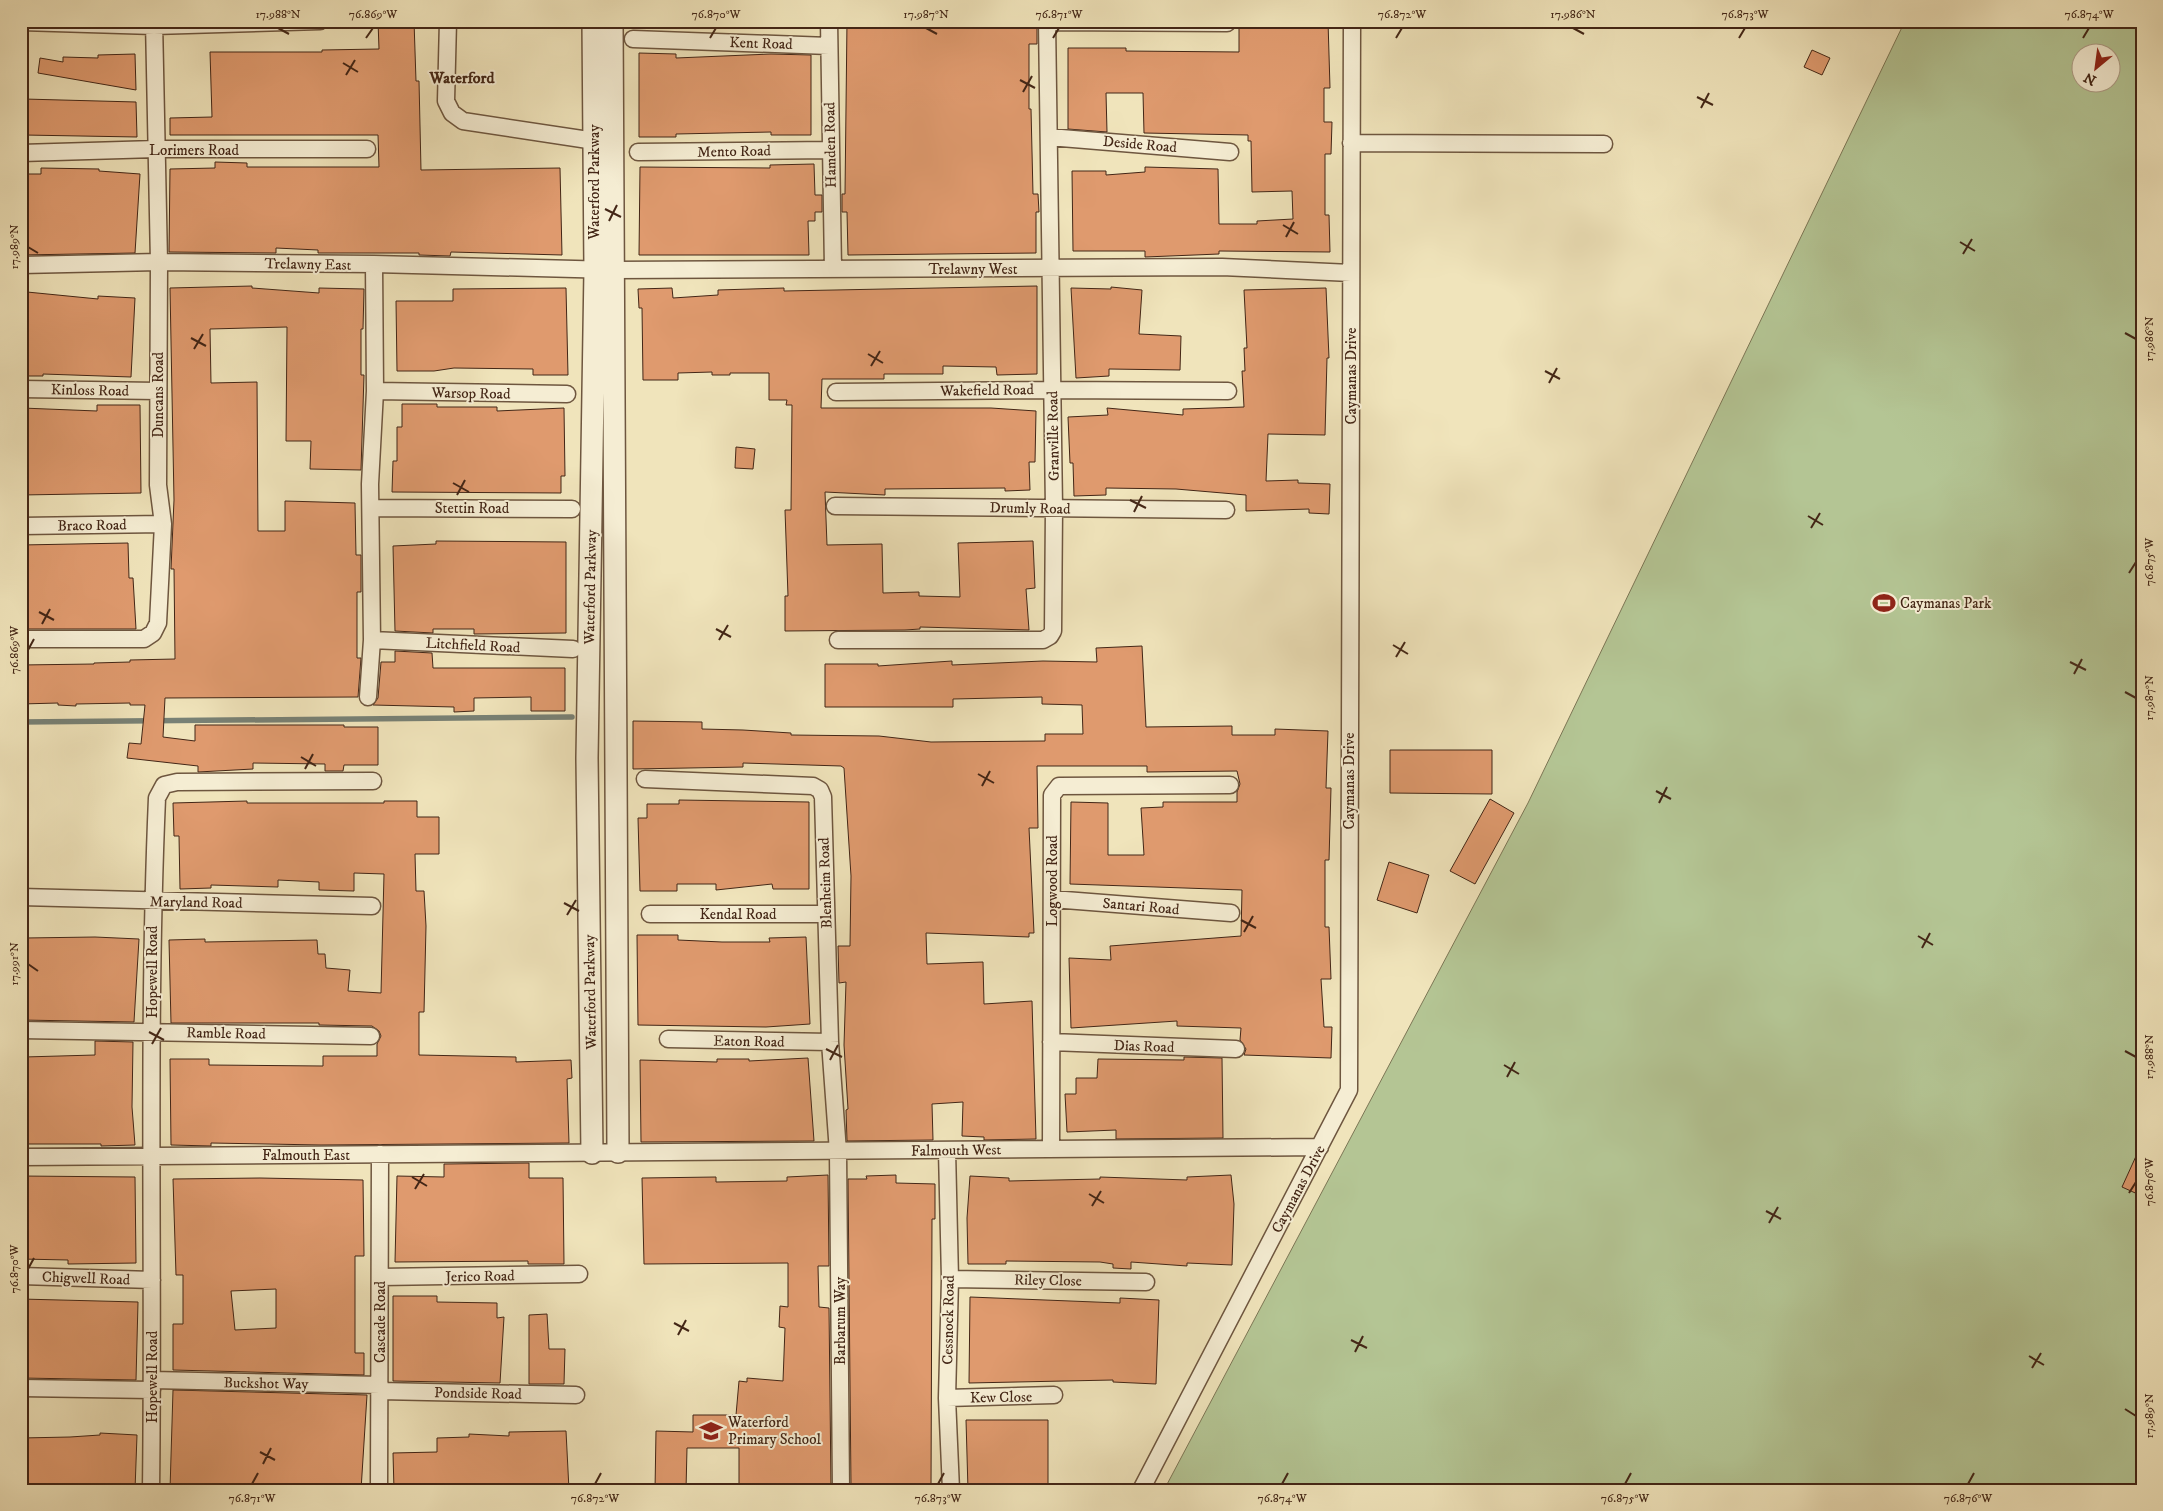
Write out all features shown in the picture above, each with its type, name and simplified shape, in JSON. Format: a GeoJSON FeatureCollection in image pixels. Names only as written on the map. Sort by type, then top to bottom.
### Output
{"type":"FeatureCollection","features":[{"type":"Feature","properties":{"kind":"street"},"geometry":{"type":"LineString","coordinates":[[21,22],[154,24],[320,21]]}},
{"type":"Feature","properties":{"kind":"street"},"geometry":{"type":"LineString","coordinates":[[448,21],[446,101],[452,113],[463,121],[594,141]]}},
{"type":"Feature","properties":{"kind":"street","name":"Waterford Parkway"},"geometry":{"type":"LineString","coordinates":[[593,21],[594,141],[604,270],[618,1152]]}},
{"type":"Feature","properties":{"kind":"street","name":"Waterford Parkway"},"geometry":{"type":"LineString","coordinates":[[592,1153],[587,758],[612,21]]}},
{"type":"Feature","properties":{"kind":"street","name":"Hamden Road"},"geometry":{"type":"LineString","coordinates":[[829,21],[833,269]]}},
{"type":"Feature","properties":{"kind":"street","name":"Caymanas Drive"},"geometry":{"type":"LineString","coordinates":[[1141,1490],[1348,1090],[1352,21]]}},
{"type":"Feature","properties":{"kind":"street"},"geometry":{"type":"LineString","coordinates":[[1048,22],[1228,23]]}},
{"type":"Feature","properties":{"kind":"street","name":"Granville Road"},"geometry":{"type":"LineString","coordinates":[[838,640],[1043,640],[1050,636],[1052,630],[1054,508],[1048,22]]}},
{"type":"Feature","properties":{"kind":"street","name":"Duncans Road"},"geometry":{"type":"LineString","coordinates":[[21,639],[144,639],[153,633],[158,623],[163,524],[158,485],[159,262],[154,24]]}},
{"type":"Feature","properties":{"kind":"street","name":"Kent Road"},"geometry":{"type":"LineString","coordinates":[[633,39],[829,46]]}},
{"type":"Feature","properties":{"kind":"street","name":"Deside Road"},"geometry":{"type":"LineString","coordinates":[[1049,137],[1230,152]]}},
{"type":"Feature","properties":{"kind":"street"},"geometry":{"type":"LineString","coordinates":[[1351,143],[1604,144]]}},
{"type":"Feature","properties":{"kind":"street","name":"Lorimers Road"},"geometry":{"type":"LineString","coordinates":[[21,153],[367,149]]}},
{"type":"Feature","properties":{"kind":"street","name":"Mento Road"},"geometry":{"type":"LineString","coordinates":[[638,152],[830,150]]}},
{"type":"Feature","properties":{"kind":"street","name":"Trelawny East"},"geometry":{"type":"LineString","coordinates":[[21,265],[159,262],[374,264],[604,270]]}},
{"type":"Feature","properties":{"kind":"street"},"geometry":{"type":"LineString","coordinates":[[368,697],[372,640],[372,508],[370,484],[375,391],[374,264]]}},
{"type":"Feature","properties":{"kind":"street","name":"Trelawny West"},"geometry":{"type":"LineString","coordinates":[[604,270],[1222,267],[1351,273]]}},
{"type":"Feature","properties":{"kind":"street","name":"Kinloss Road"},"geometry":{"type":"LineString","coordinates":[[21,389],[158,391]]}},
{"type":"Feature","properties":{"kind":"street","name":"Warsop Road"},"geometry":{"type":"LineString","coordinates":[[375,391],[567,394]]}},
{"type":"Feature","properties":{"kind":"street","name":"Wakefield Road"},"geometry":{"type":"LineString","coordinates":[[836,392],[1228,391]]}},
{"type":"Feature","properties":{"kind":"street","name":"Drumly Road"},"geometry":{"type":"LineString","coordinates":[[835,506],[1226,510]]}},
{"type":"Feature","properties":{"kind":"street","name":"Stettin Road"},"geometry":{"type":"LineString","coordinates":[[372,508],[572,509]]}},
{"type":"Feature","properties":{"kind":"street","name":"Braco Road"},"geometry":{"type":"LineString","coordinates":[[21,526],[163,524]]}},
{"type":"Feature","properties":{"kind":"street","name":"Litchfield Road"},"geometry":{"type":"LineString","coordinates":[[372,640],[573,649]]}},
{"type":"Feature","properties":{"kind":"street","name":"Blenheim Road"},"geometry":{"type":"LineString","coordinates":[[645,779],[813,786],[820,790],[822,797],[830,1042],[838,1152]]}},
{"type":"Feature","properties":{"kind":"street","name":"Hopewell Road"},"geometry":{"type":"LineString","coordinates":[[151,1490],[152,1280],[150,1156],[152,901],[157,798],[164,785],[177,782],[373,781]]}},
{"type":"Feature","properties":{"kind":"street","name":"Logwood Road"},"geometry":{"type":"LineString","coordinates":[[1051,1149],[1052,795],[1059,786],[1230,785]]}},
{"type":"Feature","properties":{"kind":"street","name":"Maryland Road"},"geometry":{"type":"LineString","coordinates":[[21,897],[372,906]]}},
{"type":"Feature","properties":{"kind":"street","name":"Santari Road"},"geometry":{"type":"LineString","coordinates":[[1052,899],[1231,914]]}},
{"type":"Feature","properties":{"kind":"street","name":"Kendal Road"},"geometry":{"type":"LineString","coordinates":[[650,914],[826,914]]}},
{"type":"Feature","properties":{"kind":"street","name":"Ramble Road"},"geometry":{"type":"LineString","coordinates":[[21,1030],[371,1036]]}},
{"type":"Feature","properties":{"kind":"street","name":"Eaton Road"},"geometry":{"type":"LineString","coordinates":[[668,1039],[830,1042]]}},
{"type":"Feature","properties":{"kind":"street","name":"Dias Road"},"geometry":{"type":"LineString","coordinates":[[1051,1042],[1236,1049]]}},
{"type":"Feature","properties":{"kind":"street","name":"Falmouth West"},"geometry":{"type":"LineString","coordinates":[[592,1153],[1320,1147]]}},
{"type":"Feature","properties":{"kind":"street","name":"Cessnock Road"},"geometry":{"type":"LineString","coordinates":[[947,1150],[950,1279],[947,1398],[951,1490]]}},
{"type":"Feature","properties":{"kind":"street","name":"Barbarum Way"},"geometry":{"type":"LineString","coordinates":[[838,1152],[841,1490]]}},
{"type":"Feature","properties":{"kind":"street","name":"Falmouth East"},"geometry":{"type":"LineString","coordinates":[[21,1157],[592,1153]]}},
{"type":"Feature","properties":{"kind":"street","name":"Cascade Road"},"geometry":{"type":"LineString","coordinates":[[379,1490],[380,1154]]}},
{"type":"Feature","properties":{"kind":"street","name":"Jerico Road"},"geometry":{"type":"LineString","coordinates":[[380,1277],[579,1274]]}},
{"type":"Feature","properties":{"kind":"street","name":"Chigwell Road"},"geometry":{"type":"LineString","coordinates":[[21,1276],[152,1280]]}},
{"type":"Feature","properties":{"kind":"street","name":"Riley Close"},"geometry":{"type":"LineString","coordinates":[[950,1279],[1146,1282]]}},
{"type":"Feature","properties":{"kind":"street","name":"Buckshot Way"},"geometry":{"type":"LineString","coordinates":[[21,1388],[152,1385],[380,1388]]}},
{"type":"Feature","properties":{"kind":"street","name":"Pondside Road"},"geometry":{"type":"LineString","coordinates":[[380,1388],[576,1395]]}},
{"type":"Feature","properties":{"kind":"street","name":"Kew Close"},"geometry":{"type":"LineString","coordinates":[[947,1398],[1054,1395]]}},
{"type":"Feature","properties":{"kind":"green space","name":"Caymanas Park"},"geometry":{"type":"Polygon","coordinates":[[[1905,21],[2142,21],[2142,1490],[1164,1490],[1528,803],[1905,21]]]}},
{"type":"Feature","properties":{"kind":"building"},"geometry":{"type":"Polygon","coordinates":[[[378,21],[414,21],[416,81],[419,81],[421,170],[560,168],[562,255],[451,252],[450,256],[419,255],[419,253],[318,253],[318,250],[276,248],[276,253],[169,252],[170,169],[215,168],[215,162],[247,163],[247,167],[379,167],[378,135],[170,135],[170,118],[212,117],[210,52],[322,52],[322,50],[379,49],[378,21]]]}},
{"type":"Feature","properties":{"kind":"building"},"geometry":{"type":"Polygon","coordinates":[[[847,21],[1037,21],[1037,44],[1029,44],[1029,109],[1031,109],[1033,194],[1038,194],[1039,212],[1036,212],[1036,253],[848,255],[847,212],[842,212],[842,194],[845,194],[847,21]]]}},
{"type":"Feature","properties":{"kind":"building"},"geometry":{"type":"Polygon","coordinates":[[[1239,21],[1328,21],[1330,88],[1324,88],[1324,122],[1332,122],[1331,154],[1325,154],[1325,215],[1329,215],[1330,252],[1219,251],[1219,254],[1145,257],[1145,251],[1073,251],[1072,171],[1106,171],[1106,175],[1145,172],[1145,167],[1218,169],[1219,224],[1257,224],[1257,221],[1293,219],[1292,191],[1252,192],[1251,141],[1248,141],[1248,135],[1144,133],[1143,93],[1106,93],[1107,132],[1068,129],[1068,48],[1126,48],[1126,51],[1239,52],[1239,21]]]}},
{"type":"Feature","properties":{"kind":"building"},"geometry":{"type":"Polygon","coordinates":[[[1812,50],[1830,58],[1822,75],[1804,67],[1812,50]]]}},
{"type":"Feature","properties":{"kind":"building"},"geometry":{"type":"Polygon","coordinates":[[[639,53],[676,54],[676,58],[771,54],[811,55],[811,135],[771,135],[771,132],[676,134],[676,137],[639,137],[639,53]]]}},
{"type":"Feature","properties":{"kind":"building"},"geometry":{"type":"Polygon","coordinates":[[[135,54],[136,90],[38,73],[40,58],[63,62],[63,57],[98,58],[98,55],[135,54]]]}},
{"type":"Feature","properties":{"kind":"building"},"geometry":{"type":"Polygon","coordinates":[[[24,99],[136,102],[137,137],[24,135],[24,99]]]}},
{"type":"Feature","properties":{"kind":"building"},"geometry":{"type":"Polygon","coordinates":[[[814,164],[815,195],[822,195],[822,212],[815,212],[815,221],[808,221],[809,255],[639,255],[640,167],[770,168],[770,165],[814,164]]]}},
{"type":"Feature","properties":{"kind":"building"},"geometry":{"type":"Polygon","coordinates":[[[41,168],[99,169],[99,171],[140,174],[135,253],[21,255],[21,174],[41,174],[41,168]]]}},
{"type":"Feature","properties":{"kind":"building"},"geometry":{"type":"Polygon","coordinates":[[[252,286],[252,288],[319,293],[319,288],[364,289],[363,329],[361,329],[361,375],[364,375],[361,470],[310,469],[311,441],[286,441],[287,327],[210,329],[211,383],[257,382],[258,531],[285,531],[285,501],[355,503],[356,555],[361,555],[361,592],[357,592],[357,658],[361,658],[358,697],[165,698],[163,737],[195,741],[195,725],[344,725],[344,727],[378,727],[378,765],[344,765],[343,771],[325,771],[325,764],[253,763],[253,769],[198,772],[198,766],[127,758],[129,743],[141,744],[145,705],[130,705],[130,703],[76,704],[76,706],[58,705],[58,703],[21,704],[21,665],[94,664],[130,662],[130,660],[175,659],[174,569],[171,569],[174,500],[170,288],[252,286]]]}},
{"type":"Feature","properties":{"kind":"building"},"geometry":{"type":"Polygon","coordinates":[[[1037,286],[1037,374],[997,375],[996,367],[943,366],[943,374],[884,374],[884,379],[822,379],[821,408],[991,408],[1036,411],[1035,462],[1029,462],[1030,490],[1005,491],[1005,488],[885,489],[885,495],[825,492],[827,545],[882,544],[883,593],[919,592],[919,596],[960,597],[958,543],[1033,541],[1035,588],[1026,589],[1029,630],[920,627],[920,629],[905,630],[785,631],[785,596],[788,596],[785,510],[791,510],[792,405],[786,405],[787,400],[769,400],[769,373],[712,375],[712,372],[678,373],[678,380],[643,380],[642,308],[639,308],[638,289],[672,288],[673,298],[718,295],[718,290],[784,288],[784,291],[1037,286]]]}},
{"type":"Feature","properties":{"kind":"building"},"geometry":{"type":"Polygon","coordinates":[[[1111,287],[1142,290],[1139,334],[1181,336],[1180,370],[1109,369],[1109,376],[1076,378],[1071,288],[1111,289],[1111,287]]]}},
{"type":"Feature","properties":{"kind":"building"},"geometry":{"type":"Polygon","coordinates":[[[566,288],[568,375],[533,375],[533,369],[454,368],[434,371],[397,371],[396,301],[453,301],[453,289],[566,288]]]}},
{"type":"Feature","properties":{"kind":"building"},"geometry":{"type":"Polygon","coordinates":[[[1326,288],[1329,358],[1327,358],[1325,435],[1268,434],[1266,481],[1298,480],[1298,483],[1330,484],[1329,514],[1309,513],[1309,509],[1246,511],[1246,495],[1176,489],[1106,488],[1106,495],[1074,496],[1073,463],[1070,463],[1068,417],[1108,415],[1107,408],[1183,415],[1183,409],[1244,407],[1242,371],[1245,371],[1244,348],[1247,348],[1244,290],[1326,288]]]}},
{"type":"Feature","properties":{"kind":"building"},"geometry":{"type":"Polygon","coordinates":[[[27,292],[98,299],[98,296],[135,298],[131,377],[43,374],[43,376],[24,376],[27,292]]]}},
{"type":"Feature","properties":{"kind":"building"},"geometry":{"type":"Polygon","coordinates":[[[402,404],[437,404],[437,407],[497,407],[497,411],[564,408],[565,476],[561,476],[561,493],[392,492],[393,461],[397,461],[397,427],[402,427],[402,404]]]}},
{"type":"Feature","properties":{"kind":"building"},"geometry":{"type":"Polygon","coordinates":[[[97,405],[140,405],[141,493],[21,495],[22,408],[97,411],[97,405]]]}},
{"type":"Feature","properties":{"kind":"building"},"geometry":{"type":"Polygon","coordinates":[[[736,447],[755,449],[753,469],[735,468],[736,447]]]}},
{"type":"Feature","properties":{"kind":"building"},"geometry":{"type":"Polygon","coordinates":[[[436,541],[566,542],[566,633],[474,634],[474,629],[433,629],[433,633],[395,631],[393,546],[436,544],[436,541]]]}},
{"type":"Feature","properties":{"kind":"building"},"geometry":{"type":"Polygon","coordinates":[[[128,543],[129,578],[133,578],[136,629],[21,629],[21,545],[128,543]]]}},
{"type":"Feature","properties":{"kind":"building"},"geometry":{"type":"Polygon","coordinates":[[[1142,646],[1146,727],[1232,726],[1232,735],[1275,735],[1275,729],[1328,731],[1326,788],[1331,788],[1329,860],[1325,860],[1325,927],[1329,927],[1331,979],[1321,979],[1324,1027],[1332,1027],[1331,1058],[1244,1055],[1246,1049],[1240,1040],[1241,1028],[1177,1026],[1177,1021],[1071,1028],[1069,958],[1111,960],[1110,946],[1241,936],[1242,890],[1070,884],[1071,802],[1108,803],[1108,855],[1144,855],[1141,808],[1163,807],[1163,802],[1237,802],[1237,792],[1240,784],[1237,771],[1147,772],[1147,766],[1037,766],[1038,828],[1029,828],[1034,933],[1029,933],[1029,937],[926,933],[927,964],[983,962],[984,1004],[1032,1001],[1036,1139],[984,1140],[984,1137],[962,1136],[963,1102],[932,1104],[933,1140],[847,1141],[846,1110],[848,1109],[844,1045],[846,982],[839,983],[838,946],[850,946],[851,876],[844,768],[841,766],[743,763],[743,767],[633,769],[633,721],[702,722],[702,729],[791,733],[791,735],[879,736],[931,742],[1045,741],[1045,734],[1083,734],[1082,705],[1042,704],[1042,697],[953,699],[953,707],[825,707],[825,664],[878,664],[878,666],[952,661],[952,665],[1043,661],[1097,662],[1096,648],[1142,646]]]}},
{"type":"Feature","properties":{"kind":"building"},"geometry":{"type":"Polygon","coordinates":[[[395,651],[432,653],[433,668],[565,668],[565,711],[531,711],[531,697],[474,698],[474,711],[454,712],[454,707],[373,705],[378,698],[381,662],[395,662],[395,651]]]}},
{"type":"Feature","properties":{"kind":"building"},"geometry":{"type":"Polygon","coordinates":[[[1390,750],[1492,750],[1492,794],[1390,793],[1390,750]]]}},
{"type":"Feature","properties":{"kind":"building"},"geometry":{"type":"Polygon","coordinates":[[[1490,799],[1514,813],[1475,884],[1450,871],[1490,799]]]}},
{"type":"Feature","properties":{"kind":"building"},"geometry":{"type":"Polygon","coordinates":[[[679,800],[809,802],[809,889],[773,889],[772,884],[716,890],[716,884],[677,884],[677,891],[640,891],[638,818],[647,818],[647,804],[679,804],[679,800]]]}},
{"type":"Feature","properties":{"kind":"building"},"geometry":{"type":"Polygon","coordinates":[[[247,801],[247,803],[384,803],[384,801],[417,801],[417,817],[439,817],[439,854],[415,854],[416,891],[424,891],[426,926],[424,1012],[419,1012],[419,1055],[516,1057],[516,1062],[571,1060],[572,1078],[567,1079],[569,1143],[321,1145],[211,1143],[211,1146],[171,1145],[170,1059],[209,1059],[209,1065],[323,1066],[323,1056],[377,1056],[377,1044],[381,1036],[379,1031],[372,1026],[319,1025],[319,1023],[171,1023],[169,940],[205,939],[205,942],[317,940],[318,954],[325,954],[326,968],[350,970],[348,991],[381,993],[384,874],[354,873],[354,891],[319,890],[319,882],[278,880],[278,887],[211,885],[211,888],[180,889],[179,836],[174,836],[173,803],[247,801]]]}},
{"type":"Feature","properties":{"kind":"building"},"geometry":{"type":"Polygon","coordinates":[[[1389,862],[1429,875],[1417,913],[1377,900],[1389,862]]]}},
{"type":"Feature","properties":{"kind":"building"},"geometry":{"type":"Polygon","coordinates":[[[637,935],[678,935],[678,940],[722,942],[770,942],[769,938],[806,937],[810,1024],[766,1027],[638,1025],[637,935]]]}},
{"type":"Feature","properties":{"kind":"building"},"geometry":{"type":"Polygon","coordinates":[[[95,937],[139,939],[134,1022],[21,1020],[21,941],[25,941],[25,938],[95,937]]]}},
{"type":"Feature","properties":{"kind":"building"},"geometry":{"type":"Polygon","coordinates":[[[95,1041],[133,1042],[132,1107],[135,1145],[21,1144],[21,1083],[24,1083],[24,1057],[95,1055],[95,1041]]]}},
{"type":"Feature","properties":{"kind":"building"},"geometry":{"type":"Polygon","coordinates":[[[1184,1057],[1222,1058],[1223,1138],[1116,1139],[1116,1130],[1067,1132],[1065,1094],[1076,1094],[1076,1078],[1097,1078],[1098,1059],[1184,1060],[1184,1057]]]}},
{"type":"Feature","properties":{"kind":"building"},"geometry":{"type":"Polygon","coordinates":[[[808,1058],[814,1141],[641,1142],[640,1060],[717,1062],[717,1059],[749,1059],[749,1061],[808,1058]]]}},
{"type":"Feature","properties":{"kind":"building"},"geometry":{"type":"Polygon","coordinates":[[[2142,1143],[2142,1196],[2122,1187],[2142,1143]]]}},
{"type":"Feature","properties":{"kind":"building"},"geometry":{"type":"Polygon","coordinates":[[[529,1163],[529,1178],[563,1178],[564,1264],[528,1264],[528,1261],[395,1262],[397,1176],[444,1177],[444,1164],[529,1163]]]}},
{"type":"Feature","properties":{"kind":"building"},"geometry":{"type":"Polygon","coordinates":[[[828,1175],[829,1266],[818,1266],[819,1307],[829,1308],[831,1487],[825,1487],[825,1490],[739,1490],[739,1448],[687,1448],[686,1490],[655,1490],[656,1431],[693,1432],[693,1415],[736,1415],[739,1381],[747,1382],[747,1378],[783,1381],[785,1328],[779,1327],[780,1306],[788,1307],[788,1263],[644,1264],[642,1178],[716,1177],[716,1182],[787,1181],[787,1177],[828,1175]]]}},
{"type":"Feature","properties":{"kind":"building"},"geometry":{"type":"Polygon","coordinates":[[[896,1175],[896,1183],[935,1184],[935,1219],[932,1219],[931,1490],[851,1487],[848,1179],[867,1179],[866,1176],[896,1175]]]}},
{"type":"Feature","properties":{"kind":"building"},"geometry":{"type":"Polygon","coordinates":[[[1231,1175],[1234,1204],[1232,1265],[1187,1263],[1187,1266],[1131,1262],[1131,1269],[1113,1268],[1113,1264],[1100,1262],[1006,1261],[1006,1264],[968,1264],[967,1218],[970,1176],[1009,1178],[1009,1181],[1100,1179],[1100,1177],[1187,1180],[1187,1177],[1231,1175]]]}},
{"type":"Feature","properties":{"kind":"building"},"geometry":{"type":"Polygon","coordinates":[[[21,1176],[135,1177],[136,1263],[68,1264],[68,1260],[21,1259],[21,1176]]]}},
{"type":"Feature","properties":{"kind":"building"},"geometry":{"type":"Polygon","coordinates":[[[173,1179],[363,1180],[364,1256],[355,1256],[355,1353],[364,1353],[364,1375],[173,1370],[173,1324],[183,1324],[183,1275],[176,1275],[173,1179]],[[276,1289],[231,1291],[235,1330],[276,1328],[276,1289]]]}},
{"type":"Feature","properties":{"kind":"building"},"geometry":{"type":"Polygon","coordinates":[[[393,1296],[437,1296],[437,1302],[497,1303],[497,1318],[504,1317],[500,1383],[393,1381],[393,1296]]]}},
{"type":"Feature","properties":{"kind":"building"},"geometry":{"type":"Polygon","coordinates":[[[970,1297],[1120,1303],[1120,1298],[1159,1300],[1156,1384],[1113,1382],[1113,1380],[969,1383],[970,1297]]]}},
{"type":"Feature","properties":{"kind":"building"},"geometry":{"type":"Polygon","coordinates":[[[21,1299],[138,1302],[136,1380],[21,1378],[21,1299]]]}},
{"type":"Feature","properties":{"kind":"building"},"geometry":{"type":"Polygon","coordinates":[[[547,1314],[549,1349],[565,1349],[564,1384],[529,1384],[529,1315],[547,1314]]]}},
{"type":"Feature","properties":{"kind":"building"},"geometry":{"type":"Polygon","coordinates":[[[173,1390],[367,1395],[361,1490],[170,1490],[173,1390]]]}},
{"type":"Feature","properties":{"kind":"building"},"geometry":{"type":"Polygon","coordinates":[[[966,1420],[1048,1420],[1048,1490],[968,1490],[966,1420]]]}},
{"type":"Feature","properties":{"kind":"building"},"geometry":{"type":"Polygon","coordinates":[[[566,1431],[569,1490],[394,1490],[393,1453],[437,1452],[437,1438],[469,1437],[469,1434],[509,1436],[509,1432],[566,1431]]]}},
{"type":"Feature","properties":{"kind":"building"},"geometry":{"type":"Polygon","coordinates":[[[100,1433],[137,1435],[135,1490],[21,1490],[21,1438],[70,1437],[100,1435],[100,1433]]]}},
{"type":"Feature","properties":{"kind":"waterway"},"geometry":{"type":"LineString","coordinates":[[21,722],[572,717]]}},
{"type":"Feature","properties":{"kind":"place","name":"Caymanas Park"},"geometry":{"type":"Point","coordinates":[1884,603]}},
{"type":"Feature","properties":{"kind":"place","name":"Waterford Primary School"},"geometry":{"type":"Point","coordinates":[711,1431]}},
{"type":"Feature","properties":{"kind":"district","name":"Waterford"},"geometry":{"type":"Point","coordinates":[462,77]}}]}
